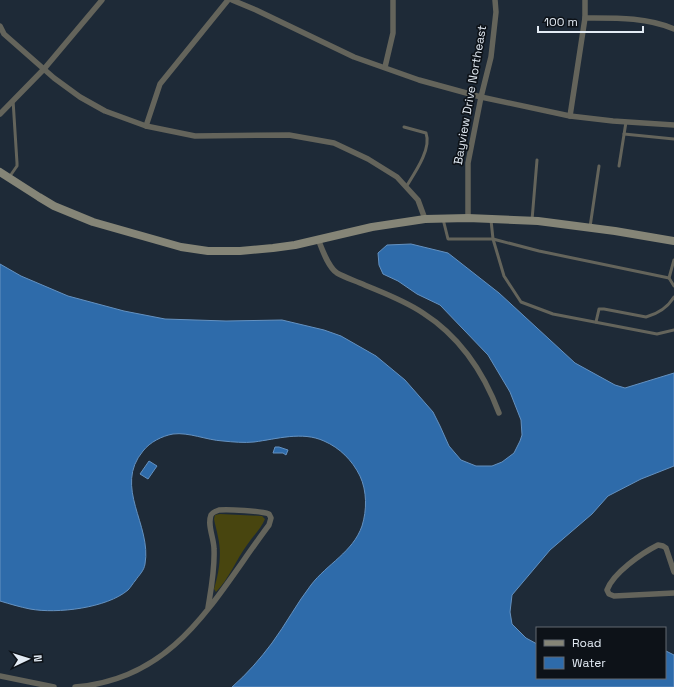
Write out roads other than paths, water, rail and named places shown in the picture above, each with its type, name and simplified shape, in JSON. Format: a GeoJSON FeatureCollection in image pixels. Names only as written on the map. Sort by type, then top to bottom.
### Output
{"type":"FeatureCollection","features":[{"type":"Feature","properties":{"kind":"street"},"geometry":{"type":"LineString","coordinates":[[0,114],[44,69],[102,0]]}},
{"type":"Feature","properties":{"kind":"street"},"geometry":{"type":"LineString","coordinates":[[146,126],[160,84],[228,0]]}},
{"type":"Feature","properties":{"kind":"street"},"geometry":{"type":"LineString","coordinates":[[232,0],[354,57],[419,80],[481,97],[570,116],[674,125]]}},
{"type":"Feature","properties":{"kind":"street"},"geometry":{"type":"LineString","coordinates":[[384,67],[393,33],[393,0]]}},
{"type":"Feature","properties":{"kind":"street","name":"Bayview Drive Northeast"},"geometry":{"type":"LineString","coordinates":[[468,218],[468,162],[481,97],[491,57],[496,12],[495,0]]}},
{"type":"Feature","properties":{"kind":"street"},"geometry":{"type":"LineString","coordinates":[[570,116],[585,18],[585,0]]}},
{"type":"Feature","properties":{"kind":"street"},"geometry":{"type":"LineString","coordinates":[[585,18],[632,19],[674,29]]}},
{"type":"Feature","properties":{"kind":"street"},"geometry":{"type":"LineString","coordinates":[[0,26],[4,34],[44,69],[80,97],[105,111],[146,126],[195,136],[289,136],[334,143],[368,159],[397,177],[418,200],[425,219]]}},
{"type":"Feature","properties":{"kind":"street"},"geometry":{"type":"LineString","coordinates":[[0,172],[49,203],[93,222],[132,234],[195,250],[223,252],[259,250],[295,245],[372,227],[425,219],[468,218],[532,220],[590,227],[674,241]]}},
{"type":"Feature","properties":{"kind":"street"},"geometry":{"type":"LineString","coordinates":[[318,239],[324,255],[336,273],[423,312],[442,327],[462,348],[479,372],[492,394],[498,413]]}},
{"type":"Feature","properties":{"kind":"street"},"geometry":{"type":"LineString","coordinates":[[75,687],[110,681],[129,675],[148,665],[176,645],[220,595],[269,525],[271,518],[269,514],[262,512],[224,510],[216,511],[211,515],[210,524],[214,549],[214,566],[208,608]]}},
{"type":"Feature","properties":{"kind":"street"},"geometry":{"type":"LineString","coordinates":[[674,572],[666,548],[658,545],[623,568],[610,582],[607,590],[609,594],[614,596],[674,593]]}},
{"type":"Feature","properties":{"kind":"street"},"geometry":{"type":"LineString","coordinates":[[0,676],[54,687]]}},
{"type":"Feature","properties":{"kind":"lane"},"geometry":{"type":"LineString","coordinates":[[8,178],[17,166],[13,100]]}},
{"type":"Feature","properties":{"kind":"lane"},"geometry":{"type":"LineString","coordinates":[[619,166],[626,122]]}},
{"type":"Feature","properties":{"kind":"lane"},"geometry":{"type":"LineString","coordinates":[[404,128],[426,133],[428,138],[425,154],[406,187]]}},
{"type":"Feature","properties":{"kind":"lane"},"geometry":{"type":"LineString","coordinates":[[624,134],[674,139]]}},
{"type":"Feature","properties":{"kind":"lane"},"geometry":{"type":"LineString","coordinates":[[532,220],[537,160]]}},
{"type":"Feature","properties":{"kind":"lane"},"geometry":{"type":"LineString","coordinates":[[590,227],[598,166]]}},
{"type":"Feature","properties":{"kind":"lane"},"geometry":{"type":"LineString","coordinates":[[491,218],[492,239],[504,276],[521,302],[553,314],[657,334],[674,330]]}},
{"type":"Feature","properties":{"kind":"lane"},"geometry":{"type":"LineString","coordinates":[[443,219],[448,239],[492,239],[539,251],[669,278],[674,286]]}},
{"type":"Feature","properties":{"kind":"lane"},"geometry":{"type":"LineString","coordinates":[[669,278],[674,260]]}},
{"type":"Feature","properties":{"kind":"lane"},"geometry":{"type":"LineString","coordinates":[[596,322],[599,309],[646,317],[652,316],[666,307],[674,297]]}},
{"type":"Feature","properties":{"kind":"water"},"geometry":{"type":"Polygon","coordinates":[[[411,244],[448,253],[499,293],[575,363],[615,385],[625,388],[674,373],[674,466],[641,479],[608,496],[592,514],[550,550],[512,595],[510,612],[512,624],[526,638],[536,643],[536,679],[666,679],[666,651],[674,655],[674,687],[232,687],[263,655],[311,585],[346,551],[358,535],[362,526],[365,514],[365,494],[357,470],[345,455],[335,447],[316,438],[298,436],[254,442],[242,442],[173,434],[156,440],[143,451],[135,465],[132,478],[132,492],[146,549],[144,569],[128,590],[108,601],[67,610],[54,611],[30,609],[0,601],[0,264],[21,276],[68,296],[124,311],[165,319],[226,321],[282,320],[324,330],[341,336],[376,356],[405,380],[433,412],[449,446],[461,460],[476,466],[492,466],[502,462],[514,453],[522,435],[521,420],[510,392],[488,355],[440,305],[417,294],[398,281],[383,274],[379,265],[378,253],[387,245],[411,244]]]}},
{"type":"Feature","properties":{"kind":"water"},"geometry":{"type":"Polygon","coordinates":[[[275,447],[288,450],[286,455],[283,453],[273,453],[275,447]]]}},
{"type":"Feature","properties":{"kind":"water"},"geometry":{"type":"Polygon","coordinates":[[[149,461],[157,466],[148,479],[140,474],[149,461]]]}}]}
